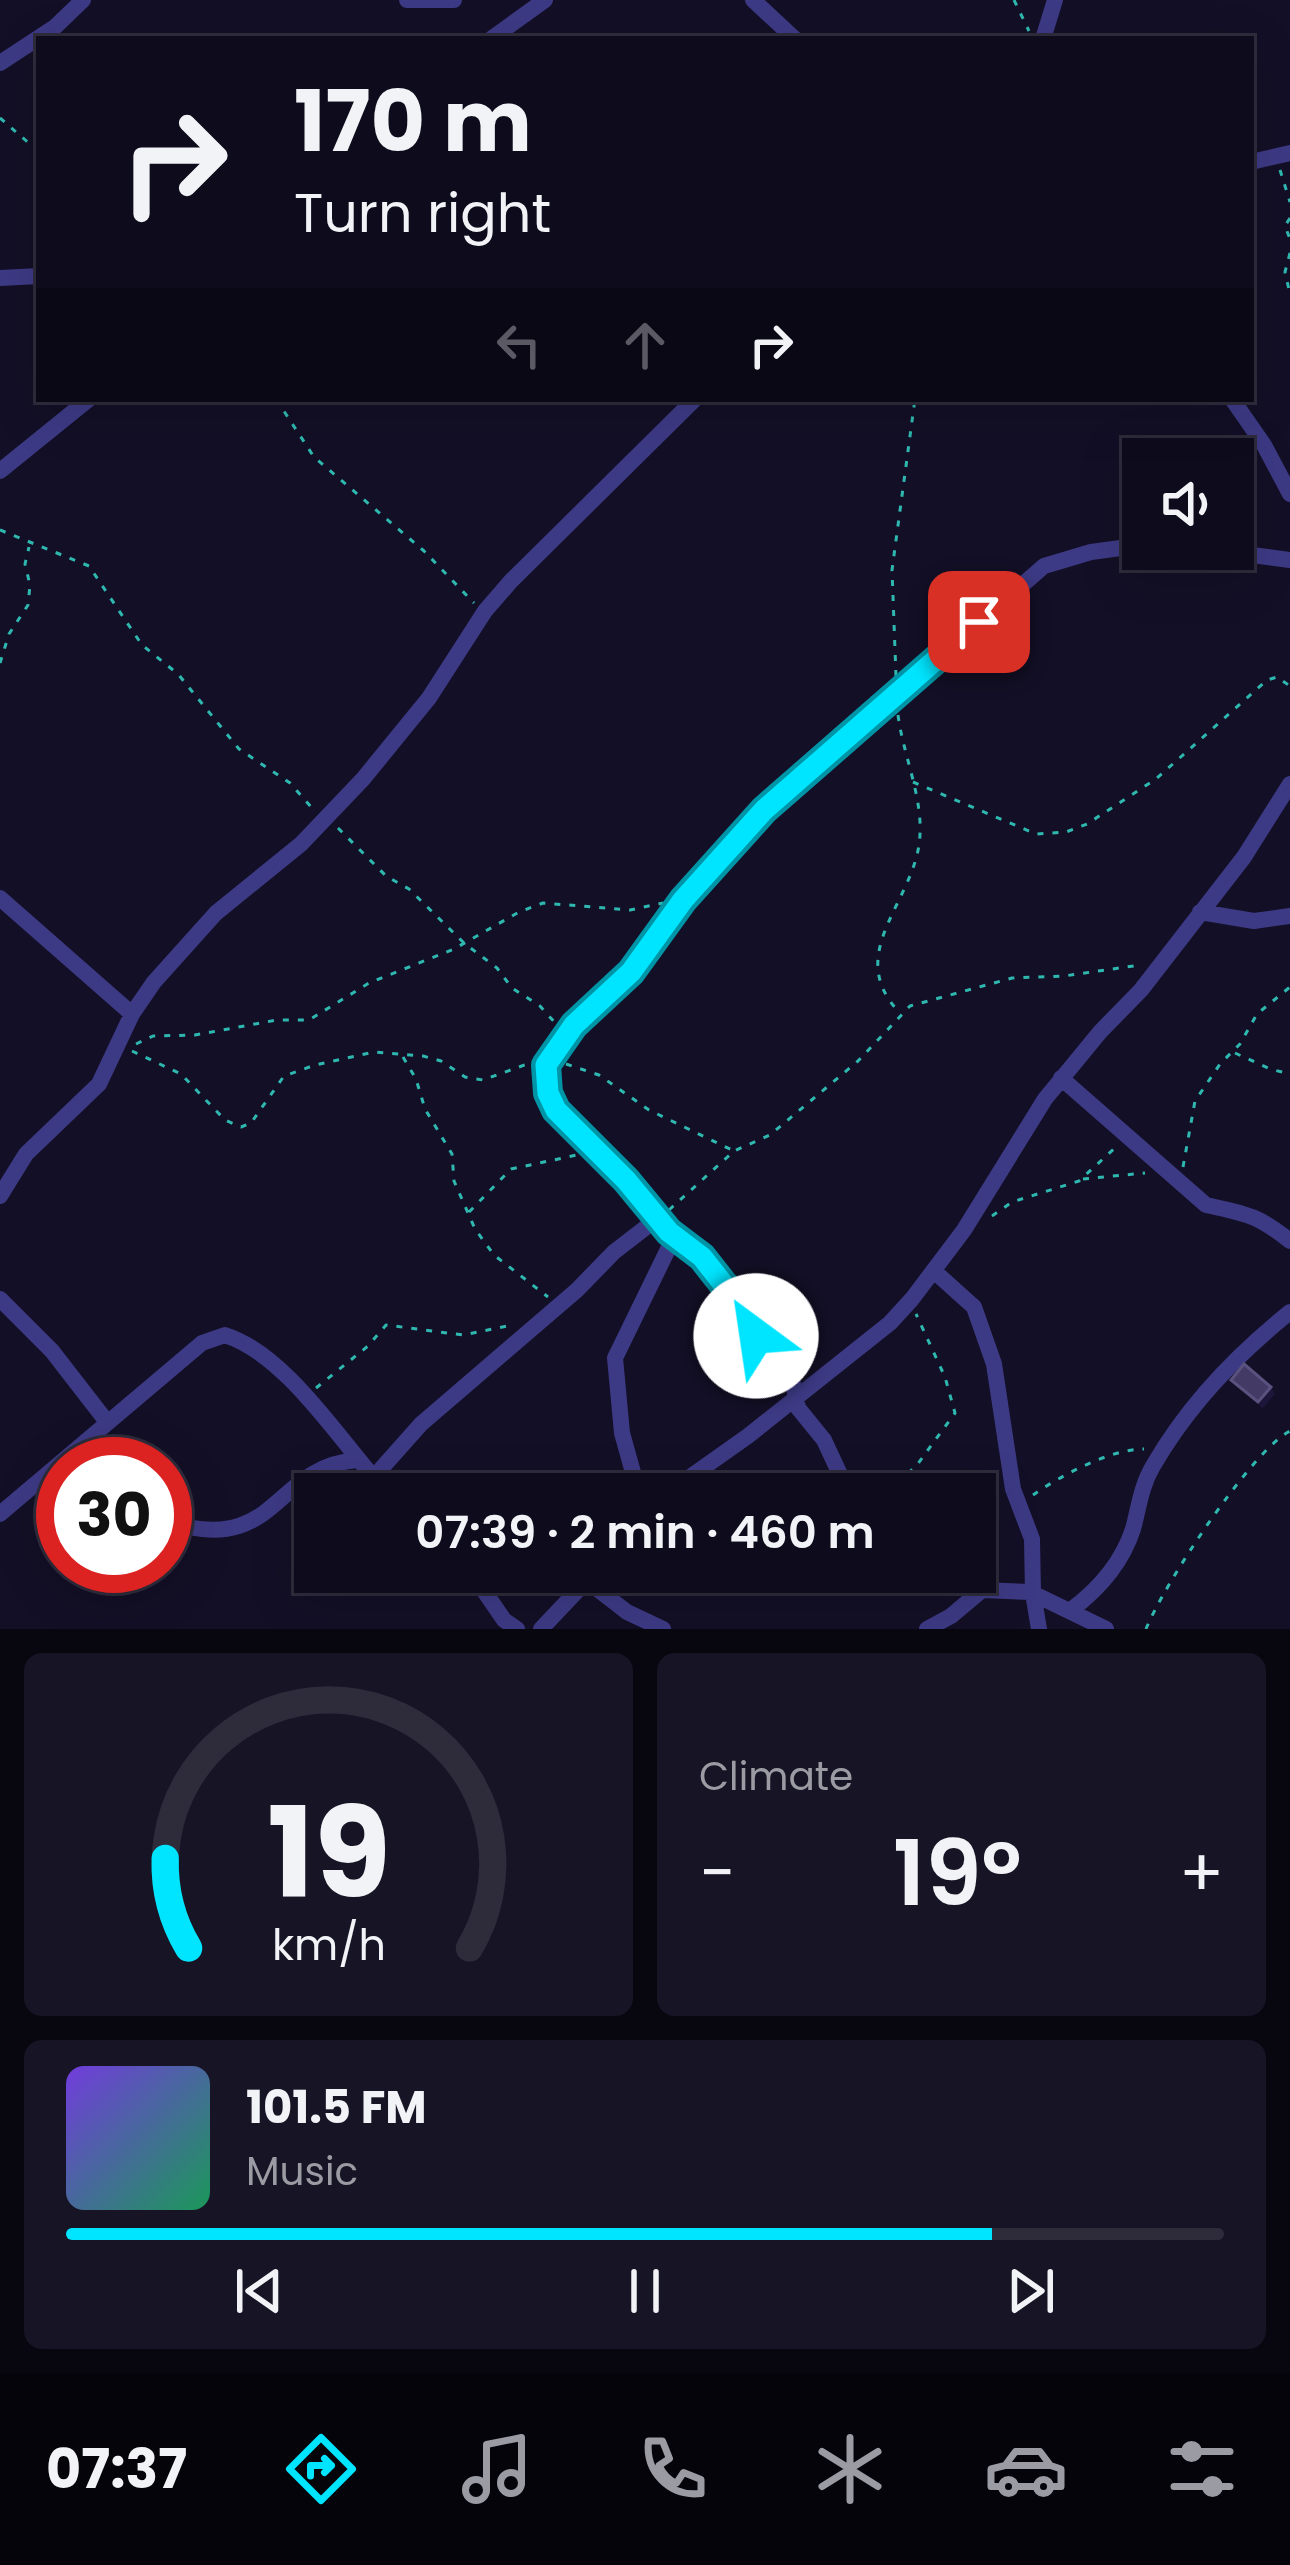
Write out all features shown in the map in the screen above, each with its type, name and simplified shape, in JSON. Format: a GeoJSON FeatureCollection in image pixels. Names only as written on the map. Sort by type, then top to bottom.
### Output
{"type":"FeatureCollection","features":[{"type":"Feature","properties":{"kind":"street"},"geometry":{"type":"LineString","coordinates":[[41,36],[83,0]]}},
{"type":"Feature","properties":{"kind":"street"},"geometry":{"type":"LineString","coordinates":[[407,0],[454,0]]}},
{"type":"Feature","properties":{"kind":"street"},"geometry":{"type":"LineString","coordinates":[[495,36],[545,0]]}},
{"type":"Feature","properties":{"kind":"street"},"geometry":{"type":"LineString","coordinates":[[753,0],[791,36]]}},
{"type":"Feature","properties":{"kind":"street"},"geometry":{"type":"LineString","coordinates":[[1044,36],[1055,0]]}},
{"type":"Feature","properties":{"kind":"street"},"geometry":{"type":"LineString","coordinates":[[0,63],[36,39]]}},
{"type":"Feature","properties":{"kind":"street"},"geometry":{"type":"LineString","coordinates":[[0,278],[36,276]]}},
{"type":"Feature","properties":{"kind":"street"},"geometry":{"type":"LineString","coordinates":[[0,471],[85,402]]}},
{"type":"Feature","properties":{"kind":"street"},"geometry":{"type":"LineString","coordinates":[[0,1196],[26,1154],[89,1096],[154,982],[198,931],[326,820],[429,698],[485,611],[692,402]]}},
{"type":"Feature","properties":{"kind":"street"},"geometry":{"type":"LineString","coordinates":[[1234,402],[1290,494]]}},
{"type":"Feature","properties":{"kind":"street"},"geometry":{"type":"LineString","coordinates":[[839,1473],[824,1440],[793,1399],[793,1383],[756,1336],[750,1307],[713,1274],[702,1257],[674,1237],[553,1105],[545,1073],[550,1056],[631,972],[692,891],[764,810],[1044,566],[1122,547]]}},
{"type":"Feature","properties":{"kind":"street"},"geometry":{"type":"LineString","coordinates":[[1254,555],[1290,560]]}},
{"type":"Feature","properties":{"kind":"street"},"geometry":{"type":"LineString","coordinates":[[694,1473],[890,1323],[912,1299],[964,1230],[1061,1078],[1127,1006],[1244,857],[1290,784]]}},
{"type":"Feature","properties":{"kind":"street"},"geometry":{"type":"LineString","coordinates":[[0,898],[119,1007],[133,1014]]}},
{"type":"Feature","properties":{"kind":"street"},"geometry":{"type":"LineString","coordinates":[[1201,912],[1254,921],[1290,916]]}},
{"type":"Feature","properties":{"kind":"street"},"geometry":{"type":"LineString","coordinates":[[1061,1078],[1206,1205],[1234,1208],[1290,1241]]}},
{"type":"Feature","properties":{"kind":"street"},"geometry":{"type":"LineString","coordinates":[[378,1473],[422,1424],[658,1218]]}},
{"type":"Feature","properties":{"kind":"street"},"geometry":{"type":"LineString","coordinates":[[633,1473],[622,1433],[615,1358],[674,1237]]}},
{"type":"Feature","properties":{"kind":"street"},"geometry":{"type":"LineString","coordinates":[[934,1271],[976,1312],[994,1364],[1013,1489],[1032,1539],[1039,1629]]}},
{"type":"Feature","properties":{"kind":"street"},"geometry":{"type":"LineString","coordinates":[[0,1299],[52,1352],[107,1422]]}},
{"type":"Feature","properties":{"kind":"street"},"geometry":{"type":"LineString","coordinates":[[1071,1610],[1096,1590],[1116,1564],[1132,1533],[1147,1478],[1166,1444],[1213,1383],[1290,1312]]}},
{"type":"Feature","properties":{"kind":"street"},"geometry":{"type":"LineString","coordinates":[[0,1514],[202,1342],[219,1335],[257,1352],[305,1397],[369,1473]]}},
{"type":"Feature","properties":{"kind":"street"},"geometry":{"type":"LineString","coordinates":[[192,1528],[203,1531],[256,1521],[315,1473],[357,1460]]}},
{"type":"Feature","properties":{"kind":"street"},"geometry":{"type":"LineString","coordinates":[[996,1591],[1033,1593],[1106,1629]]}},
{"type":"Feature","properties":{"kind":"street"},"geometry":{"type":"LineString","coordinates":[[485,1593],[504,1620],[517,1629]]}},
{"type":"Feature","properties":{"kind":"street"},"geometry":{"type":"LineString","coordinates":[[541,1629],[576,1593]]}},
{"type":"Feature","properties":{"kind":"street"},"geometry":{"type":"LineString","coordinates":[[607,1593],[627,1612],[663,1629]]}},
{"type":"Feature","properties":{"kind":"street"},"geometry":{"type":"LineString","coordinates":[[927,1629],[978,1593]]}},
{"type":"Feature","properties":{"kind":"path"},"geometry":{"type":"LineString","coordinates":[[1014,0],[1030,36]]}},
{"type":"Feature","properties":{"kind":"path"},"geometry":{"type":"LineString","coordinates":[[0,118],[36,149]]}},
{"type":"Feature","properties":{"kind":"path"},"geometry":{"type":"LineString","coordinates":[[1282,155],[1290,202]]}},
{"type":"Feature","properties":{"kind":"path"},"geometry":{"type":"LineString","coordinates":[[1290,218],[1285,226],[1290,239]]}},
{"type":"Feature","properties":{"kind":"path"},"geometry":{"type":"LineString","coordinates":[[1290,253],[1285,272],[1290,294]]}},
{"type":"Feature","properties":{"kind":"path"},"geometry":{"type":"LineString","coordinates":[[278,402],[314,457],[424,551],[485,611]]}},
{"type":"Feature","properties":{"kind":"path"},"geometry":{"type":"LineString","coordinates":[[900,1013],[885,996],[876,954],[920,845],[897,694],[892,570],[915,402]]}},
{"type":"Feature","properties":{"kind":"path"},"geometry":{"type":"LineString","coordinates":[[0,530],[88,566],[134,635],[178,674],[233,743],[290,783],[386,876],[409,889],[464,943],[491,962],[512,988],[540,1006],[565,1036]]}},
{"type":"Feature","properties":{"kind":"path"},"geometry":{"type":"LineString","coordinates":[[0,663],[10,634],[28,605],[25,564],[30,544]]}},
{"type":"Feature","properties":{"kind":"path"},"geometry":{"type":"LineString","coordinates":[[911,781],[1036,834],[1066,832],[1087,824],[1156,779],[1267,680],[1276,677],[1290,686]]}},
{"type":"Feature","properties":{"kind":"path"},"geometry":{"type":"LineString","coordinates":[[110,1062],[152,1036],[309,1020],[369,983],[543,903],[630,910],[692,891]]}},
{"type":"Feature","properties":{"kind":"path"},"geometry":{"type":"LineString","coordinates":[[658,1218],[734,1151],[770,1135],[796,1114],[858,1061],[900,1013],[925,998],[952,996],[1004,979],[1162,962]]}},
{"type":"Feature","properties":{"kind":"path"},"geometry":{"type":"LineString","coordinates":[[1182,1187],[1193,1105],[1257,1014],[1290,987]]}},
{"type":"Feature","properties":{"kind":"path"},"geometry":{"type":"LineString","coordinates":[[129,1048],[181,1074],[225,1120],[241,1127],[251,1123],[284,1076],[368,1053],[438,1060],[479,1081],[550,1056],[599,1075],[649,1110],[734,1151]]}},
{"type":"Feature","properties":{"kind":"path"},"geometry":{"type":"LineString","coordinates":[[1233,1052],[1290,1074]]}},
{"type":"Feature","properties":{"kind":"path"},"geometry":{"type":"LineString","coordinates":[[402,1056],[452,1154],[454,1180],[468,1213],[494,1255],[558,1307]]}},
{"type":"Feature","properties":{"kind":"path"},"geometry":{"type":"LineString","coordinates":[[1082,1179],[1125,1138]]}},
{"type":"Feature","properties":{"kind":"path"},"geometry":{"type":"LineString","coordinates":[[468,1213],[511,1168],[598,1154]]}},
{"type":"Feature","properties":{"kind":"path"},"geometry":{"type":"LineString","coordinates":[[964,1230],[985,1222],[1006,1205],[1082,1179],[1114,1179],[1160,1168]]}},
{"type":"Feature","properties":{"kind":"path"},"geometry":{"type":"LineString","coordinates":[[908,1473],[955,1413],[912,1299]]}},
{"type":"Feature","properties":{"kind":"path"},"geometry":{"type":"LineString","coordinates":[[305,1397],[368,1346],[386,1325],[463,1335],[520,1323]]}},
{"type":"Feature","properties":{"kind":"path"},"geometry":{"type":"LineString","coordinates":[[1146,1629],[1160,1598],[1207,1526],[1269,1444],[1290,1431]]}},
{"type":"Feature","properties":{"kind":"path"},"geometry":{"type":"LineString","coordinates":[[1023,1518],[1036,1492],[1126,1449],[1166,1444]]}},
{"type":"Feature","properties":{"kind":"building"},"geometry":{"type":"Polygon","coordinates":[[[1244,1364],[1271,1387],[1258,1402],[1231,1380],[1244,1364]]]}},
{"type":"Feature","properties":{"kind":"route"},"geometry":{"type":"LineString","coordinates":[[756,1336],[747,1304],[713,1274],[702,1257],[669,1232],[626,1180],[556,1110],[548,1093],[546,1065],[574,1025],[631,972],[683,900],[764,810],[979,622]]}}]}
